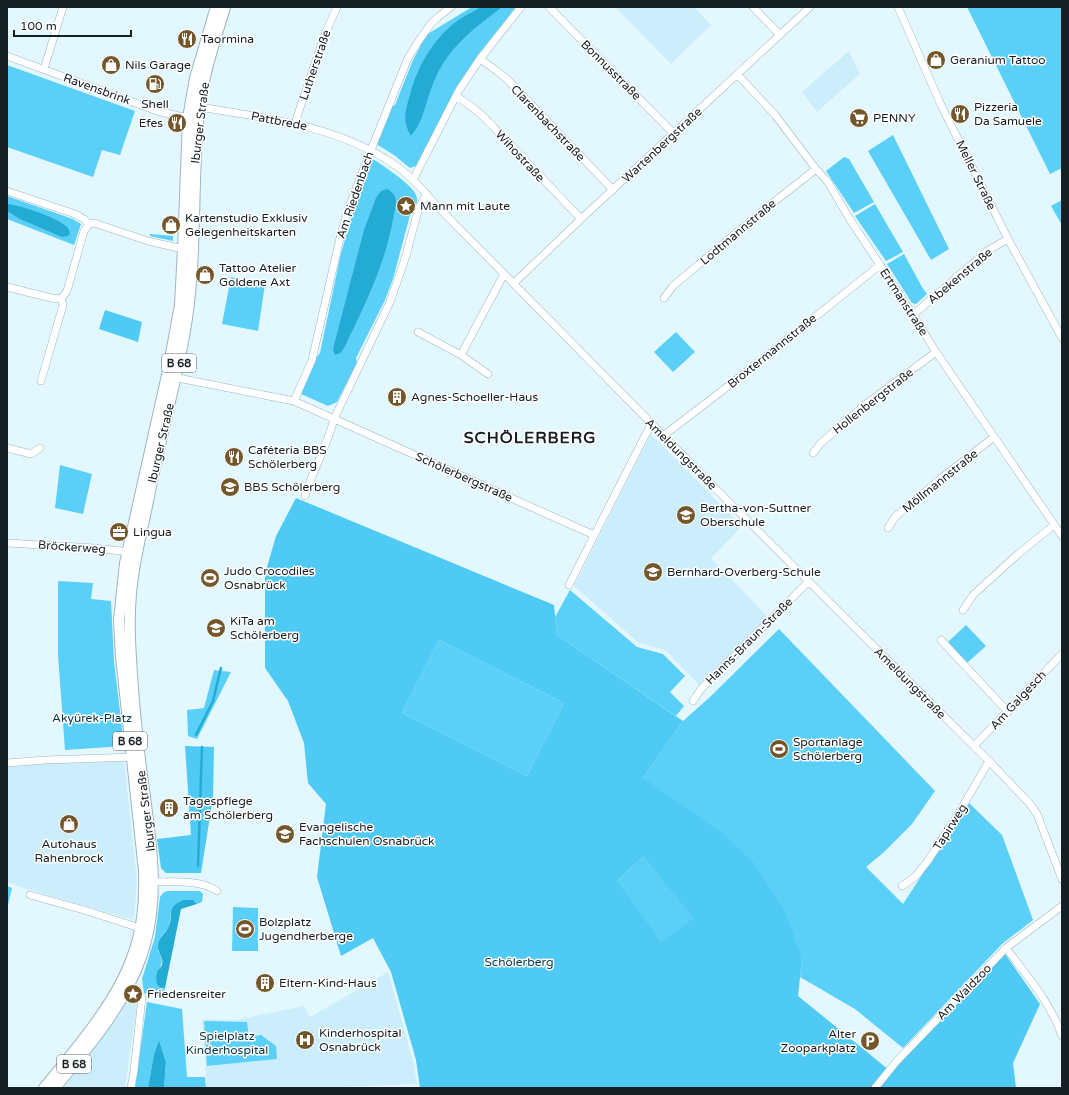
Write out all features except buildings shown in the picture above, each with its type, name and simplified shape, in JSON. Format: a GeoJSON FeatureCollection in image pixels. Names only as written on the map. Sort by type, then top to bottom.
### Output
{"type":"FeatureCollection","features":[{"type":"Feature","properties":{"kind":"main road","name":"Iburger Straße"},"geometry":{"type":"LineString","coordinates":[[171,376],[180,305],[188,118],[195,78],[216,7]]}},
{"type":"Feature","properties":{"kind":"main road","name":"Iburger Straße"},"geometry":{"type":"LineString","coordinates":[[55,1088],[93,1040],[130,985],[141,958],[149,930],[152,908],[136,757],[121,656],[121,590],[132,552],[171,376],[188,317],[192,263],[195,152],[200,107],[209,60],[225,7]]}},
{"type":"Feature","properties":{"kind":"main road","name":"Iburger Straße"},"geometry":{"type":"LineString","coordinates":[[44,1088],[86,1035],[119,987],[134,955],[149,882]]}},
{"type":"Feature","properties":{"kind":"street"},"geometry":{"type":"LineString","coordinates":[[44,70],[64,7]]}},
{"type":"Feature","properties":{"kind":"street","name":"Lutherstraße"},"geometry":{"type":"LineString","coordinates":[[295,123],[325,34],[337,7]]}},
{"type":"Feature","properties":{"kind":"street","name":"Am Riedenbach"},"geometry":{"type":"LineString","coordinates":[[294,400],[312,360],[340,238],[349,207],[371,150],[408,58],[430,25],[451,7]]}},
{"type":"Feature","properties":{"kind":"street"},"geometry":{"type":"LineString","coordinates":[[413,180],[456,96],[480,59],[521,7]]}},
{"type":"Feature","properties":{"kind":"street","name":"Bonnusstraße"},"geometry":{"type":"LineString","coordinates":[[549,7],[674,134]]}},
{"type":"Feature","properties":{"kind":"street"},"geometry":{"type":"LineString","coordinates":[[753,7],[780,35]]}},
{"type":"Feature","properties":{"kind":"street","name":"Wartenbergstraße"},"geometry":{"type":"LineString","coordinates":[[514,283],[810,7]]}},
{"type":"Feature","properties":{"kind":"street","name":"Meller Straße"},"geometry":{"type":"LineString","coordinates":[[898,7],[941,105],[1008,239],[1062,338]]}},
{"type":"Feature","properties":{"kind":"street","name":"Ravensbrink"},"geometry":{"type":"LineString","coordinates":[[7,56],[157,111],[188,118]]}},
{"type":"Feature","properties":{"kind":"street","name":"Clarenbachstraße"},"geometry":{"type":"LineString","coordinates":[[480,59],[507,79],[613,190]]}},
{"type":"Feature","properties":{"kind":"street","name":"Ertmanstraße"},"geometry":{"type":"LineString","coordinates":[[738,75],[775,115],[816,169],[828,182],[880,265],[914,315],[936,352],[1062,536]]}},
{"type":"Feature","properties":{"kind":"street","name":"Wihostraße"},"geometry":{"type":"LineString","coordinates":[[456,96],[485,118],[581,219]]}},
{"type":"Feature","properties":{"kind":"street"},"geometry":{"type":"LineString","coordinates":[[188,118],[200,107]]}},
{"type":"Feature","properties":{"kind":"street","name":"Pattbrede"},"geometry":{"type":"LineString","coordinates":[[200,107],[295,123],[336,135],[371,150]]}},
{"type":"Feature","properties":{"kind":"street","name":"Ameldungstraße"},"geometry":{"type":"LineString","coordinates":[[371,150],[392,163],[413,180],[446,216],[514,283],[651,424],[989,761],[1030,804],[1037,814],[1062,879]]}},
{"type":"Feature","properties":{"kind":"street","name":"Lodtmannstraße"},"geometry":{"type":"LineString","coordinates":[[664,298],[673,286],[765,209],[816,169]]}},
{"type":"Feature","properties":{"kind":"street"},"geometry":{"type":"LineString","coordinates":[[7,191],[75,214],[84,219],[88,224]]}},
{"type":"Feature","properties":{"kind":"street"},"geometry":{"type":"LineString","coordinates":[[304,496],[330,434],[334,418],[390,302],[403,266],[419,206],[427,194]]}},
{"type":"Feature","properties":{"kind":"street"},"geometry":{"type":"LineString","coordinates":[[88,224],[94,223],[148,241],[183,249]]}},
{"type":"Feature","properties":{"kind":"street"},"geometry":{"type":"LineString","coordinates":[[61,299],[66,291],[84,231],[88,224]]}},
{"type":"Feature","properties":{"kind":"street","name":"Abekenstraße"},"geometry":{"type":"LineString","coordinates":[[914,315],[987,251],[1008,239]]}},
{"type":"Feature","properties":{"kind":"street","name":"Broxtermannstraße"},"geometry":{"type":"LineString","coordinates":[[663,436],[740,377],[880,265]]}},
{"type":"Feature","properties":{"kind":"street"},"geometry":{"type":"LineString","coordinates":[[461,355],[504,274]]}},
{"type":"Feature","properties":{"kind":"street"},"geometry":{"type":"LineString","coordinates":[[7,287],[61,299]]}},
{"type":"Feature","properties":{"kind":"street"},"geometry":{"type":"LineString","coordinates":[[41,381],[64,304],[61,299]]}},
{"type":"Feature","properties":{"kind":"street"},"geometry":{"type":"LineString","coordinates":[[418,332],[461,355],[488,374]]}},
{"type":"Feature","properties":{"kind":"street","name":"Hollenbergstraße"},"geometry":{"type":"LineString","coordinates":[[813,454],[820,443],[866,404],[936,352]]}},
{"type":"Feature","properties":{"kind":"street","name":"Schölerbergstraße"},"geometry":{"type":"LineString","coordinates":[[171,376],[294,400],[594,535]]}},
{"type":"Feature","properties":{"kind":"street"},"geometry":{"type":"LineString","coordinates":[[568,585],[651,424]]}},
{"type":"Feature","properties":{"kind":"street","name":"Möllmannstraße"},"geometry":{"type":"LineString","coordinates":[[888,528],[895,517],[994,437]]}},
{"type":"Feature","properties":{"kind":"street"},"geometry":{"type":"LineString","coordinates":[[7,448],[31,454],[40,448]]}},
{"type":"Feature","properties":{"kind":"street"},"geometry":{"type":"LineString","coordinates":[[964,610],[973,595],[1017,555],[1054,525]]}},
{"type":"Feature","properties":{"kind":"street","name":"Bröckerweg"},"geometry":{"type":"LineString","coordinates":[[7,543],[132,552]]}},
{"type":"Feature","properties":{"kind":"street","name":"Hanns-Braun-Straße"},"geometry":{"type":"LineString","coordinates":[[693,701],[701,689],[808,582]]}},
{"type":"Feature","properties":{"kind":"street"},"geometry":{"type":"LineString","coordinates":[[941,640],[1008,712]]}},
{"type":"Feature","properties":{"kind":"street","name":"Am Galgesch"},"geometry":{"type":"LineString","coordinates":[[974,746],[1062,654]]}},
{"type":"Feature","properties":{"kind":"street"},"geometry":{"type":"LineString","coordinates":[[7,763],[45,760],[136,757]]}},
{"type":"Feature","properties":{"kind":"street","name":"Tapirweg"},"geometry":{"type":"LineString","coordinates":[[902,886],[915,877],[927,862],[956,818],[989,761]]}},
{"type":"Feature","properties":{"kind":"street"},"geometry":{"type":"LineString","coordinates":[[149,882],[197,883],[212,887],[217,891]]}},
{"type":"Feature","properties":{"kind":"street"},"geometry":{"type":"LineString","coordinates":[[30,895],[140,928]]}},
{"type":"Feature","properties":{"kind":"street","name":"Am Waldzoo"},"geometry":{"type":"LineString","coordinates":[[875,1088],[912,1045],[1006,948],[1062,906]]}},
{"type":"Feature","properties":{"kind":"street"},"geometry":{"type":"LineString","coordinates":[[1006,948],[1044,1000],[1056,1019],[1062,1036]]}},
{"type":"Feature","properties":{"kind":"street"},"geometry":{"type":"LineString","coordinates":[[131,1088],[142,997]]}},
{"type":"Feature","properties":{"kind":"shaded area"},"geometry":{"type":"Polygon","coordinates":[[[481,7],[502,7],[469,33],[444,62],[431,89],[421,119],[411,136],[406,126],[405,116],[413,85],[427,54],[448,28],[481,7]]]}},
{"type":"Feature","properties":{"kind":"shaded area"},"geometry":{"type":"Polygon","coordinates":[[[615,7],[694,7],[711,25],[671,64],[615,7]]]}},
{"type":"Feature","properties":{"kind":"shaded area"},"geometry":{"type":"Polygon","coordinates":[[[849,51],[860,74],[817,112],[802,92],[849,51]]]}},
{"type":"Feature","properties":{"kind":"shaded area"},"geometry":{"type":"Polygon","coordinates":[[[388,189],[395,196],[396,203],[385,253],[352,333],[344,348],[340,353],[335,355],[333,350],[334,345],[364,230],[376,198],[381,191],[388,189]]]}},
{"type":"Feature","properties":{"kind":"shaded area"},"geometry":{"type":"Polygon","coordinates":[[[7,204],[30,209],[49,216],[64,224],[70,233],[68,236],[62,237],[20,219],[7,211],[7,204]]]}},
{"type":"Feature","properties":{"kind":"shaded area","name":"Bernhard-Overberg-Schule"},"geometry":{"type":"Polygon","coordinates":[[[651,434],[742,526],[711,558],[768,617],[699,685],[665,650],[639,643],[574,586],[651,434]]]}},
{"type":"Feature","properties":{"kind":"shaded area","name":"Autohaus Rahenbrock"},"geometry":{"type":"Polygon","coordinates":[[[124,760],[137,881],[134,920],[7,882],[7,766],[124,760]]]}},
{"type":"Feature","properties":{"kind":"shaded area"},"geometry":{"type":"Polygon","coordinates":[[[183,900],[193,900],[197,904],[181,909],[165,988],[162,988],[159,987],[156,979],[158,970],[162,965],[162,958],[158,949],[158,944],[170,923],[172,909],[177,903],[183,900]]]}},
{"type":"Feature","properties":{"kind":"shaded area","name":"Kinderhospital Osnabrück"},"geometry":{"type":"Polygon","coordinates":[[[388,972],[413,1061],[417,1084],[317,1088],[207,1088],[202,1019],[236,1020],[304,1006],[310,1017],[388,972]]]}},
{"type":"Feature","properties":{"kind":"shaded area"},"geometry":{"type":"Polygon","coordinates":[[[137,986],[137,1004],[125,1088],[64,1088],[119,1015],[137,986]]]}},
{"type":"Feature","properties":{"kind":"shaded area"},"geometry":{"type":"Polygon","coordinates":[[[159,1041],[166,1062],[164,1088],[148,1088],[154,1054],[159,1041]]]}},
{"type":"Feature","properties":{"kind":"green space"},"geometry":{"type":"Polygon","coordinates":[[[472,7],[516,7],[477,56],[455,90],[416,166],[410,168],[394,155],[378,145],[377,142],[391,107],[395,105],[420,44],[426,35],[472,7]]]}},
{"type":"Feature","properties":{"kind":"green space"},"geometry":{"type":"Polygon","coordinates":[[[967,7],[1062,7],[1062,168],[1050,174],[967,7]]]}},
{"type":"Feature","properties":{"kind":"green space"},"geometry":{"type":"Polygon","coordinates":[[[7,65],[135,111],[120,155],[102,150],[93,177],[7,147],[7,65]]]}},
{"type":"Feature","properties":{"kind":"green space"},"geometry":{"type":"Polygon","coordinates":[[[893,135],[949,249],[931,260],[868,151],[893,135]]]}},
{"type":"Feature","properties":{"kind":"green space"},"geometry":{"type":"Polygon","coordinates":[[[844,157],[849,159],[874,202],[854,213],[826,171],[844,157]]]}},
{"type":"Feature","properties":{"kind":"green space"},"geometry":{"type":"Polygon","coordinates":[[[373,159],[409,186],[417,197],[417,202],[414,213],[410,215],[393,279],[385,300],[356,358],[357,363],[337,402],[328,406],[301,394],[320,353],[341,253],[355,206],[354,201],[368,164],[373,159]]]}},
{"type":"Feature","properties":{"kind":"green space"},"geometry":{"type":"Polygon","coordinates":[[[7,196],[73,219],[81,224],[74,245],[7,219],[7,196]]]}},
{"type":"Feature","properties":{"kind":"green space"},"geometry":{"type":"Polygon","coordinates":[[[1062,200],[1062,225],[1051,206],[1062,200]]]}},
{"type":"Feature","properties":{"kind":"green space"},"geometry":{"type":"Polygon","coordinates":[[[875,204],[903,252],[886,261],[855,216],[875,204]]]}},
{"type":"Feature","properties":{"kind":"green space"},"geometry":{"type":"Polygon","coordinates":[[[150,234],[173,236],[173,241],[150,236],[150,234]]]}},
{"type":"Feature","properties":{"kind":"green space"},"geometry":{"type":"Polygon","coordinates":[[[904,254],[927,294],[916,304],[912,303],[887,264],[904,254]]]}},
{"type":"Feature","properties":{"kind":"green space"},"geometry":{"type":"Polygon","coordinates":[[[231,277],[265,284],[258,331],[222,324],[231,277]]]}},
{"type":"Feature","properties":{"kind":"green space"},"geometry":{"type":"Polygon","coordinates":[[[105,310],[142,322],[138,342],[99,329],[105,310]]]}},
{"type":"Feature","properties":{"kind":"green space"},"geometry":{"type":"Polygon","coordinates":[[[676,332],[695,352],[673,372],[654,352],[676,332]]]}},
{"type":"Feature","properties":{"kind":"green space"},"geometry":{"type":"Polygon","coordinates":[[[60,465],[92,474],[83,514],[55,508],[60,465]]]}},
{"type":"Feature","properties":{"kind":"green space","name":"Schölerberg"},"geometry":{"type":"Polygon","coordinates":[[[296,498],[554,605],[557,635],[683,721],[643,778],[722,833],[753,862],[786,914],[802,959],[798,996],[889,1070],[1003,951],[1040,1004],[1013,1063],[1016,1088],[420,1088],[416,1060],[391,972],[373,938],[341,956],[317,877],[326,804],[308,783],[304,743],[288,701],[265,668],[265,574],[276,536],[296,498]],[[439,640],[402,713],[527,776],[564,703],[439,640]],[[643,857],[617,881],[661,941],[694,918],[643,857]]]}},
{"type":"Feature","properties":{"kind":"green space","name":"Akyürek-Platz"},"geometry":{"type":"Polygon","coordinates":[[[58,581],[93,583],[91,599],[111,601],[114,661],[124,746],[65,750],[58,655],[58,581]]]}},
{"type":"Feature","properties":{"kind":"green space"},"geometry":{"type":"Polygon","coordinates":[[[570,590],[637,647],[663,654],[685,676],[670,692],[684,706],[676,716],[557,635],[555,617],[570,590]]]}},
{"type":"Feature","properties":{"kind":"green space"},"geometry":{"type":"Polygon","coordinates":[[[966,625],[986,646],[967,663],[948,642],[966,625]]]}},
{"type":"Feature","properties":{"kind":"green space"},"geometry":{"type":"Polygon","coordinates":[[[779,629],[935,791],[912,824],[883,853],[866,867],[903,904],[969,803],[1002,835],[1033,920],[1002,944],[903,1048],[855,1009],[800,977],[802,959],[643,778],[683,721],[710,697],[779,629]]]}},
{"type":"Feature","properties":{"kind":"green space"},"geometry":{"type":"Polygon","coordinates":[[[439,640],[564,703],[527,776],[402,713],[439,640]]]}},
{"type":"Feature","properties":{"kind":"green space"},"geometry":{"type":"Polygon","coordinates":[[[214,670],[231,672],[197,739],[188,736],[187,710],[204,708],[214,670]]]}},
{"type":"Feature","properties":{"kind":"green space"},"geometry":{"type":"Polygon","coordinates":[[[185,746],[214,747],[213,797],[201,873],[166,873],[161,868],[157,839],[191,835],[185,746]]]}},
{"type":"Feature","properties":{"kind":"green space"},"geometry":{"type":"Polygon","coordinates":[[[643,857],[695,918],[661,941],[616,882],[643,857]]]}},
{"type":"Feature","properties":{"kind":"green space"},"geometry":{"type":"Polygon","coordinates":[[[7,886],[12,888],[7,909],[7,886]]]}},
{"type":"Feature","properties":{"kind":"green space"},"geometry":{"type":"Polygon","coordinates":[[[167,891],[200,891],[203,894],[202,902],[197,904],[193,900],[171,911],[169,927],[161,937],[158,951],[162,961],[158,971],[162,989],[165,988],[164,997],[144,993],[142,979],[155,937],[160,897],[167,891]]]}},
{"type":"Feature","properties":{"kind":"green space","name":"Bolzplatz Jugendherberge"},"geometry":{"type":"Polygon","coordinates":[[[233,907],[258,908],[258,951],[232,951],[233,907]]]}},
{"type":"Feature","properties":{"kind":"green space"},"geometry":{"type":"Polygon","coordinates":[[[147,1002],[182,1009],[187,1077],[205,1077],[206,1088],[164,1088],[166,1062],[159,1042],[154,1054],[148,1088],[135,1088],[147,1002]]]}},
{"type":"Feature","properties":{"kind":"green space","name":"Spielplatz Kinderhospital"},"geometry":{"type":"Polygon","coordinates":[[[204,1021],[247,1022],[249,1037],[261,1035],[276,1046],[277,1059],[207,1066],[204,1021]]]}},
{"type":"Feature","properties":{"kind":"waterway"},"geometry":{"type":"LineString","coordinates":[[196,735],[213,701],[221,668]]}},
{"type":"Feature","properties":{"kind":"waterway"},"geometry":{"type":"LineString","coordinates":[[198,866],[202,747]]}},
{"type":"Feature","properties":{"kind":"place","name":"Taormina"},"geometry":{"type":"Point","coordinates":[187,39]}},
{"type":"Feature","properties":{"kind":"place","name":"Geranium Tattoo"},"geometry":{"type":"Point","coordinates":[936,60]}},
{"type":"Feature","properties":{"kind":"place","name":"Nils Garage"},"geometry":{"type":"Point","coordinates":[111,65]}},
{"type":"Feature","properties":{"kind":"place","name":"Shell"},"geometry":{"type":"Point","coordinates":[155,84]}},
{"type":"Feature","properties":{"kind":"place","name":"Pizzeria Da Samuele"},"geometry":{"type":"Point","coordinates":[960,114]}},
{"type":"Feature","properties":{"kind":"place","name":"PENNY"},"geometry":{"type":"Point","coordinates":[859,118]}},
{"type":"Feature","properties":{"kind":"place","name":"Efes"},"geometry":{"type":"Point","coordinates":[177,123]}},
{"type":"Feature","properties":{"kind":"place","name":"Mann mit Laute"},"geometry":{"type":"Point","coordinates":[406,206]}},
{"type":"Feature","properties":{"kind":"place","name":"Kartenstudio Exklusiv Gelegenheitskarten"},"geometry":{"type":"Point","coordinates":[171,225]}},
{"type":"Feature","properties":{"kind":"place","name":"Tattoo Atelier Goldene Axt"},"geometry":{"type":"Point","coordinates":[205,275]}},
{"type":"Feature","properties":{"kind":"place","name":"Agnes-Schoeller-Haus"},"geometry":{"type":"Point","coordinates":[397,397]}},
{"type":"Feature","properties":{"kind":"place","name":"Caféteria BBS Schölerberg"},"geometry":{"type":"Point","coordinates":[234,457]}},
{"type":"Feature","properties":{"kind":"place","name":"BBS Schölerberg"},"geometry":{"type":"Point","coordinates":[230,487]}},
{"type":"Feature","properties":{"kind":"place","name":"Bertha-von-Suttner Oberschule"},"geometry":{"type":"Point","coordinates":[686,515]}},
{"type":"Feature","properties":{"kind":"place","name":"Lingua"},"geometry":{"type":"Point","coordinates":[119,532]}},
{"type":"Feature","properties":{"kind":"place","name":"Bernhard-Overberg-Schule"},"geometry":{"type":"Point","coordinates":[653,572]}},
{"type":"Feature","properties":{"kind":"place","name":"Judo Crocodiles Osnabrück"},"geometry":{"type":"Point","coordinates":[210,578]}},
{"type":"Feature","properties":{"kind":"place","name":"KiTa am Schölerberg"},"geometry":{"type":"Point","coordinates":[216,628]}},
{"type":"Feature","properties":{"kind":"place","name":"Sportanlage Schölerberg"},"geometry":{"type":"Point","coordinates":[779,749]}},
{"type":"Feature","properties":{"kind":"place","name":"Tagespflege am Schölerberg"},"geometry":{"type":"Point","coordinates":[169,808]}},
{"type":"Feature","properties":{"kind":"place","name":"Autohaus Rahenbrock"},"geometry":{"type":"Point","coordinates":[69,824]}},
{"type":"Feature","properties":{"kind":"place","name":"Evangelische Fachschulen Osnabrück"},"geometry":{"type":"Point","coordinates":[285,834]}},
{"type":"Feature","properties":{"kind":"place","name":"Bolzplatz Jugendherberge"},"geometry":{"type":"Point","coordinates":[245,929]}},
{"type":"Feature","properties":{"kind":"place","name":"Eltern-Kind-Haus"},"geometry":{"type":"Point","coordinates":[265,983]}},
{"type":"Feature","properties":{"kind":"place","name":"Friedensreiter"},"geometry":{"type":"Point","coordinates":[133,994]}},
{"type":"Feature","properties":{"kind":"place","name":"Kinderhospital Osnabrück"},"geometry":{"type":"Point","coordinates":[305,1040]}},
{"type":"Feature","properties":{"kind":"place","name":"Alter Zooparkplatz"},"geometry":{"type":"Point","coordinates":[870,1041]}},
{"type":"Feature","properties":{"kind":"district","name":"SCHÖLERBERG"},"geometry":{"type":"Point","coordinates":[530,437]}}]}
